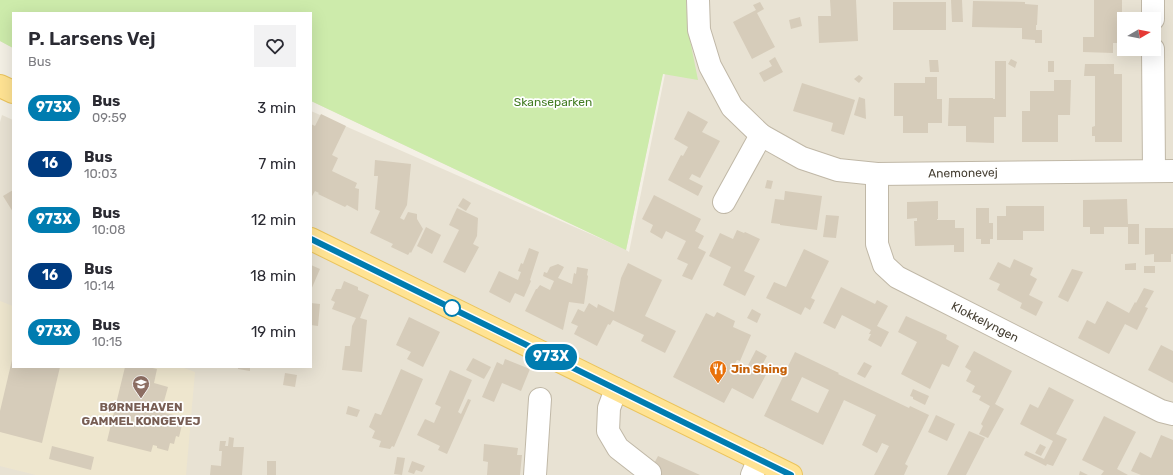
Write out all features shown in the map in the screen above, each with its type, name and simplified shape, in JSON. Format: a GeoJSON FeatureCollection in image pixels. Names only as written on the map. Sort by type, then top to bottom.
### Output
{"type":"FeatureCollection","features":[{"type":"Feature","properties":{"kind":"main road"},"geometry":{"type":"LineString","coordinates":[[0,86],[12,92]]}},
{"type":"Feature","properties":{"kind":"main road"},"geometry":{"type":"LineString","coordinates":[[312,239],[616,389],[755,467],[791,475]]}},
{"type":"Feature","properties":{"kind":"street","name":"Anemonevej"},"geometry":{"type":"LineString","coordinates":[[698,0],[699,30],[710,66],[732,107],[761,135],[802,158],[838,170],[877,174],[1164,171]]}},
{"type":"Feature","properties":{"kind":"street"},"geometry":{"type":"LineString","coordinates":[[1153,0],[1153,12]]}},
{"type":"Feature","properties":{"kind":"street"},"geometry":{"type":"LineString","coordinates":[[1154,56],[1164,171]]}},
{"type":"Feature","properties":{"kind":"street"},"geometry":{"type":"LineString","coordinates":[[724,202],[761,135]]}},
{"type":"Feature","properties":{"kind":"street","name":"Klokkelyngen"},"geometry":{"type":"LineString","coordinates":[[877,174],[877,244],[884,265],[897,277],[1161,411],[1173,414]]}},
{"type":"Feature","properties":{"kind":"street"},"geometry":{"type":"LineString","coordinates":[[616,389],[609,408],[608,431],[618,448],[650,473]]}},
{"type":"Feature","properties":{"kind":"street"},"geometry":{"type":"LineString","coordinates":[[535,475],[540,399]]}},
{"type":"Feature","properties":{"kind":"shaded area"},"geometry":{"type":"Polygon","coordinates":[[[0,0],[678,0],[626,250],[629,252],[680,0],[1173,0],[1173,475],[0,475],[0,122],[2,115],[12,120],[12,368],[312,368],[312,111],[620,247],[312,101],[312,12],[12,12],[12,47],[0,41],[0,0]]]}},
{"type":"Feature","properties":{"kind":"shaded area"},"geometry":{"type":"Polygon","coordinates":[[[0,301],[12,306],[12,368],[184,368],[195,372],[186,475],[36,475],[0,466],[0,301]]]}},
{"type":"Feature","properties":{"kind":"green space","name":"Skanseparken"},"geometry":{"type":"Polygon","coordinates":[[[0,0],[686,0],[688,30],[698,80],[663,74],[626,250],[312,101],[312,12],[12,12],[12,47],[0,41],[0,0]]]}},
{"type":"Feature","properties":{"kind":"building"},"geometry":{"type":"Polygon","coordinates":[[[830,0],[856,0],[858,41],[819,43],[818,16],[831,16],[830,0]]]}},
{"type":"Feature","properties":{"kind":"building"},"geometry":{"type":"Polygon","coordinates":[[[951,0],[962,0],[963,22],[952,22],[951,0]]]}},
{"type":"Feature","properties":{"kind":"building"},"geometry":{"type":"Polygon","coordinates":[[[1094,0],[1122,0],[1122,12],[1117,12],[1117,43],[1113,43],[1113,53],[1083,52],[1083,37],[1094,37],[1094,0]]]}},
{"type":"Feature","properties":{"kind":"building"},"geometry":{"type":"Polygon","coordinates":[[[973,1],[1025,2],[1025,4],[1038,5],[1036,30],[1042,30],[1042,43],[1035,43],[1035,40],[1022,39],[1022,28],[972,27],[973,1]]]}},
{"type":"Feature","properties":{"kind":"building"},"geometry":{"type":"Polygon","coordinates":[[[760,2],[764,9],[757,13],[775,47],[752,59],[733,22],[756,10],[753,5],[760,2]]]}},
{"type":"Feature","properties":{"kind":"building"},"geometry":{"type":"Polygon","coordinates":[[[893,2],[946,2],[946,30],[893,30],[893,2]]]}},
{"type":"Feature","properties":{"kind":"building"},"geometry":{"type":"Polygon","coordinates":[[[800,17],[802,26],[791,29],[789,20],[800,17]]]}},
{"type":"Feature","properties":{"kind":"building"},"geometry":{"type":"Polygon","coordinates":[[[775,57],[783,72],[764,82],[759,73],[772,66],[769,61],[775,57]]]}},
{"type":"Feature","properties":{"kind":"building"},"geometry":{"type":"Polygon","coordinates":[[[1011,59],[1017,62],[1015,68],[1008,64],[1011,59]]]}},
{"type":"Feature","properties":{"kind":"building"},"geometry":{"type":"Polygon","coordinates":[[[929,60],[938,60],[939,72],[930,72],[929,60]]]}},
{"type":"Feature","properties":{"kind":"building"},"geometry":{"type":"Polygon","coordinates":[[[995,61],[1006,61],[1006,117],[994,117],[994,143],[966,142],[966,126],[948,126],[949,98],[995,99],[995,61]]]}},
{"type":"Feature","properties":{"kind":"building"},"geometry":{"type":"Polygon","coordinates":[[[1048,61],[1054,61],[1054,72],[1048,72],[1048,61]]]}},
{"type":"Feature","properties":{"kind":"building"},"geometry":{"type":"Polygon","coordinates":[[[1085,64],[1114,64],[1114,74],[1122,74],[1122,142],[1095,142],[1095,136],[1092,136],[1092,127],[1095,126],[1095,76],[1084,76],[1085,64]]]}},
{"type":"Feature","properties":{"kind":"building"},"geometry":{"type":"Polygon","coordinates":[[[859,75],[863,78],[859,83],[854,79],[859,75]]]}},
{"type":"Feature","properties":{"kind":"building"},"geometry":{"type":"Polygon","coordinates":[[[925,77],[937,77],[937,99],[942,99],[942,123],[928,123],[928,133],[903,133],[903,116],[894,116],[894,83],[925,83],[925,77]]]}},
{"type":"Feature","properties":{"kind":"building"},"geometry":{"type":"Polygon","coordinates":[[[1054,80],[1071,80],[1070,115],[1058,115],[1058,142],[1022,142],[1022,111],[1030,111],[1030,91],[1054,91],[1054,80]]]}},
{"type":"Feature","properties":{"kind":"building"},"geometry":{"type":"Polygon","coordinates":[[[802,83],[855,100],[844,135],[831,131],[833,123],[793,111],[802,83]]]}},
{"type":"Feature","properties":{"kind":"building"},"geometry":{"type":"Polygon","coordinates":[[[859,97],[865,99],[866,119],[854,115],[859,97]]]}},
{"type":"Feature","properties":{"kind":"building"},"geometry":{"type":"Polygon","coordinates":[[[688,111],[708,122],[702,132],[720,141],[700,178],[692,174],[689,179],[703,186],[698,196],[668,180],[681,155],[683,156],[688,147],[674,139],[688,111]]]}},
{"type":"Feature","properties":{"kind":"building"},"geometry":{"type":"Polygon","coordinates":[[[321,114],[346,126],[332,155],[338,158],[332,171],[357,183],[355,188],[359,189],[358,211],[347,205],[345,207],[318,194],[319,193],[315,191],[312,196],[312,124],[315,126],[321,114]]]}},
{"type":"Feature","properties":{"kind":"building"},"geometry":{"type":"Polygon","coordinates":[[[375,160],[411,164],[407,205],[400,218],[404,220],[408,212],[417,214],[417,219],[423,229],[411,253],[410,252],[408,255],[391,247],[393,244],[370,233],[380,211],[375,209],[378,176],[374,176],[375,160]]]}},
{"type":"Feature","properties":{"kind":"building"},"geometry":{"type":"Polygon","coordinates":[[[767,180],[773,181],[771,189],[765,188],[767,180]]]}},
{"type":"Feature","properties":{"kind":"building"},"geometry":{"type":"Polygon","coordinates":[[[12,191],[12,210],[3,196],[12,191]]]}},
{"type":"Feature","properties":{"kind":"building"},"geometry":{"type":"Polygon","coordinates":[[[785,191],[822,196],[817,230],[771,223],[775,199],[784,200],[785,191]]]}},
{"type":"Feature","properties":{"kind":"building"},"geometry":{"type":"Polygon","coordinates":[[[654,195],[701,219],[695,231],[704,236],[698,248],[706,252],[692,280],[682,276],[688,264],[677,259],[686,241],[666,231],[662,239],[650,232],[653,225],[642,219],[654,195]]]}},
{"type":"Feature","properties":{"kind":"building"},"geometry":{"type":"Polygon","coordinates":[[[463,198],[471,203],[466,211],[458,206],[463,198]]]}},
{"type":"Feature","properties":{"kind":"building"},"geometry":{"type":"Polygon","coordinates":[[[1127,199],[1128,224],[1139,224],[1139,244],[1128,244],[1128,227],[1104,227],[1104,234],[1090,234],[1090,227],[1083,227],[1083,200],[1127,199]]]}},
{"type":"Feature","properties":{"kind":"building"},"geometry":{"type":"Polygon","coordinates":[[[938,201],[937,220],[955,220],[955,228],[964,228],[964,252],[954,252],[954,245],[915,246],[914,221],[917,221],[917,218],[907,219],[907,202],[938,201]]]}},
{"type":"Feature","properties":{"kind":"building"},"geometry":{"type":"Polygon","coordinates":[[[1006,206],[1044,206],[1044,231],[1023,231],[1023,240],[997,240],[997,216],[1006,216],[1006,206]]]}},
{"type":"Feature","properties":{"kind":"building"},"geometry":{"type":"Polygon","coordinates":[[[457,208],[478,218],[477,236],[473,244],[479,247],[465,273],[443,262],[459,230],[449,225],[457,208]]]}},
{"type":"Feature","properties":{"kind":"building"},"geometry":{"type":"Polygon","coordinates":[[[976,208],[989,208],[989,223],[993,223],[993,239],[990,239],[990,244],[981,244],[981,239],[976,239],[976,208]]]}},
{"type":"Feature","properties":{"kind":"building"},"geometry":{"type":"Polygon","coordinates":[[[826,215],[839,216],[836,238],[823,237],[826,215]]]}},
{"type":"Feature","properties":{"kind":"building"},"geometry":{"type":"Polygon","coordinates":[[[426,227],[441,235],[432,254],[417,246],[426,227]]]}},
{"type":"Feature","properties":{"kind":"building"},"geometry":{"type":"Polygon","coordinates":[[[1145,228],[1173,228],[1173,254],[1171,254],[1171,262],[1154,262],[1154,254],[1145,255],[1145,228]]]}},
{"type":"Feature","properties":{"kind":"building"},"geometry":{"type":"Polygon","coordinates":[[[737,230],[760,239],[744,271],[755,276],[745,296],[723,285],[731,267],[709,256],[720,233],[733,239],[737,230]]]}},
{"type":"Feature","properties":{"kind":"building"},"geometry":{"type":"Polygon","coordinates":[[[529,248],[539,252],[530,280],[531,281],[524,297],[515,293],[510,303],[489,292],[499,271],[518,280],[521,272],[518,271],[521,263],[523,264],[529,248]]]}},
{"type":"Feature","properties":{"kind":"building"},"geometry":{"type":"Polygon","coordinates":[[[804,249],[829,261],[811,298],[815,300],[810,310],[805,307],[801,315],[766,298],[774,282],[786,287],[804,249]]]}},
{"type":"Feature","properties":{"kind":"building"},"geometry":{"type":"Polygon","coordinates":[[[1014,259],[1033,268],[1030,275],[1037,279],[1029,295],[1043,302],[1036,316],[1020,308],[1022,303],[997,290],[1000,284],[989,279],[998,262],[1010,268],[1014,259]]]}},
{"type":"Feature","properties":{"kind":"building"},"geometry":{"type":"Polygon","coordinates":[[[628,263],[662,280],[645,316],[676,331],[665,353],[641,341],[644,335],[613,320],[610,325],[608,324],[597,346],[574,334],[578,326],[571,323],[578,309],[584,312],[589,303],[597,308],[598,304],[614,312],[621,278],[628,263]]]}},
{"type":"Feature","properties":{"kind":"building"},"geometry":{"type":"Polygon","coordinates":[[[1136,263],[1136,270],[1125,270],[1125,264],[1136,263]]]}},
{"type":"Feature","properties":{"kind":"building"},"geometry":{"type":"Polygon","coordinates":[[[558,264],[564,267],[558,278],[572,284],[577,267],[588,269],[584,304],[569,302],[563,330],[525,311],[536,289],[540,285],[550,290],[554,281],[543,276],[544,272],[547,273],[550,267],[558,264]]]}},
{"type":"Feature","properties":{"kind":"building"},"geometry":{"type":"Polygon","coordinates":[[[312,265],[320,269],[312,288],[312,265]]]}},
{"type":"Feature","properties":{"kind":"building"},"geometry":{"type":"Polygon","coordinates":[[[1144,266],[1155,266],[1155,273],[1144,273],[1144,266]]]}},
{"type":"Feature","properties":{"kind":"building"},"geometry":{"type":"Polygon","coordinates":[[[1072,269],[1083,272],[1068,302],[1058,297],[1072,269]]]}},
{"type":"Feature","properties":{"kind":"building"},"geometry":{"type":"Polygon","coordinates":[[[344,281],[358,287],[358,290],[369,295],[360,318],[367,320],[362,372],[342,370],[345,346],[350,346],[352,326],[356,318],[332,309],[335,302],[331,300],[336,289],[341,289],[344,281]]]}},
{"type":"Feature","properties":{"kind":"building"},"geometry":{"type":"Polygon","coordinates":[[[841,287],[875,304],[877,300],[888,306],[877,326],[889,332],[881,347],[868,340],[871,330],[842,315],[835,329],[823,323],[841,287]]]}},
{"type":"Feature","properties":{"kind":"building"},"geometry":{"type":"Polygon","coordinates":[[[1144,288],[1154,291],[1145,307],[1148,308],[1137,330],[1125,324],[1109,354],[1078,338],[1087,320],[1095,324],[1107,301],[1129,313],[1144,288]]]}},
{"type":"Feature","properties":{"kind":"building"},"geometry":{"type":"Polygon","coordinates":[[[312,303],[320,304],[318,326],[312,325],[312,303]]]}},
{"type":"Feature","properties":{"kind":"building"},"geometry":{"type":"Polygon","coordinates":[[[752,309],[761,314],[757,323],[747,318],[752,309]]]}},
{"type":"Feature","properties":{"kind":"building"},"geometry":{"type":"Polygon","coordinates":[[[717,312],[735,321],[733,327],[751,335],[740,361],[737,360],[734,365],[745,371],[756,350],[767,356],[761,367],[768,371],[753,399],[732,388],[724,403],[673,377],[706,313],[714,317],[717,312]]]}},
{"type":"Feature","properties":{"kind":"building"},"geometry":{"type":"Polygon","coordinates":[[[906,316],[947,335],[946,339],[959,346],[949,367],[942,364],[930,389],[901,374],[917,342],[898,332],[906,316]]]}},
{"type":"Feature","properties":{"kind":"building"},"geometry":{"type":"Polygon","coordinates":[[[409,317],[440,332],[423,367],[407,359],[411,352],[396,345],[409,317]]]}},
{"type":"Feature","properties":{"kind":"building"},"geometry":{"type":"Polygon","coordinates":[[[1161,345],[1173,351],[1173,383],[1148,370],[1161,345]]]}},
{"type":"Feature","properties":{"kind":"building"},"geometry":{"type":"Polygon","coordinates":[[[974,351],[1012,371],[995,404],[1004,409],[988,438],[979,434],[983,426],[981,424],[990,406],[979,400],[981,396],[972,392],[975,386],[966,381],[971,371],[965,367],[974,351]]]}},
{"type":"Feature","properties":{"kind":"building"},"geometry":{"type":"Polygon","coordinates":[[[795,352],[909,408],[910,406],[929,415],[905,464],[908,466],[904,475],[874,475],[889,446],[882,443],[877,453],[862,445],[876,415],[844,400],[823,445],[764,416],[795,352]],[[802,377],[791,400],[818,413],[829,390],[802,377]]]}},
{"type":"Feature","properties":{"kind":"building"},"geometry":{"type":"Polygon","coordinates":[[[473,358],[491,367],[484,379],[466,370],[473,358]]]}},
{"type":"Feature","properties":{"kind":"building"},"geometry":{"type":"Polygon","coordinates":[[[505,359],[530,369],[521,391],[502,383],[494,402],[482,397],[497,362],[503,365],[505,359]]]}},
{"type":"Feature","properties":{"kind":"building"},"geometry":{"type":"Polygon","coordinates":[[[12,360],[12,368],[60,368],[42,443],[0,432],[0,411],[12,360]]]}},
{"type":"Feature","properties":{"kind":"building"},"geometry":{"type":"Polygon","coordinates":[[[864,362],[872,366],[865,378],[857,374],[864,362]]]}},
{"type":"Feature","properties":{"kind":"building","name":"BØRNEHAVEN GAMMEL KONGEVEJ"},"geometry":{"type":"Polygon","coordinates":[[[125,368],[157,369],[154,383],[168,387],[161,412],[174,415],[172,423],[182,425],[179,437],[176,436],[174,444],[170,443],[168,451],[157,448],[157,446],[153,445],[151,452],[107,441],[125,368]]]}},
{"type":"Feature","properties":{"kind":"building"},"geometry":{"type":"Polygon","coordinates":[[[250,368],[250,371],[238,369],[250,368]]]}},
{"type":"Feature","properties":{"kind":"building"},"geometry":{"type":"Polygon","coordinates":[[[401,369],[423,379],[394,447],[392,446],[390,449],[379,447],[381,441],[372,438],[375,431],[369,427],[375,413],[381,415],[401,369]]]}},
{"type":"Feature","properties":{"kind":"building"},"geometry":{"type":"Polygon","coordinates":[[[450,370],[472,380],[458,412],[461,414],[468,399],[471,400],[447,454],[438,450],[440,446],[417,435],[425,419],[434,423],[441,407],[435,404],[450,370]]]}},
{"type":"Feature","properties":{"kind":"building"},"geometry":{"type":"Polygon","coordinates":[[[285,373],[297,375],[295,387],[283,385],[285,373]]]}},
{"type":"Feature","properties":{"kind":"building"},"geometry":{"type":"Polygon","coordinates":[[[1049,387],[1074,400],[1056,434],[1067,439],[1053,466],[1047,464],[1046,466],[1024,455],[1026,451],[1044,459],[1053,441],[1020,424],[1030,404],[1038,408],[1049,387]]]}},
{"type":"Feature","properties":{"kind":"building"},"geometry":{"type":"Polygon","coordinates":[[[913,389],[929,396],[925,405],[910,396],[913,389]]]}},
{"type":"Feature","properties":{"kind":"building"},"geometry":{"type":"Polygon","coordinates":[[[348,406],[360,410],[357,417],[346,414],[348,406]]]}},
{"type":"Feature","properties":{"kind":"building"},"geometry":{"type":"Polygon","coordinates":[[[936,415],[955,424],[947,441],[928,432],[936,415]]]}},
{"type":"Feature","properties":{"kind":"building"},"geometry":{"type":"Polygon","coordinates":[[[1104,416],[1136,432],[1117,469],[1128,475],[1101,475],[1104,471],[1082,460],[1104,416]]]}},
{"type":"Feature","properties":{"kind":"building"},"geometry":{"type":"Polygon","coordinates":[[[969,431],[985,438],[966,475],[947,475],[969,431]]]}},
{"type":"Feature","properties":{"kind":"building"},"geometry":{"type":"Polygon","coordinates":[[[1161,435],[1173,440],[1173,475],[1141,475],[1131,471],[1140,452],[1151,458],[1161,435]]]}},
{"type":"Feature","properties":{"kind":"building"},"geometry":{"type":"Polygon","coordinates":[[[229,437],[234,438],[233,447],[244,447],[242,475],[210,475],[211,465],[221,466],[222,451],[219,451],[220,441],[226,441],[225,446],[228,446],[229,437]]]}},
{"type":"Feature","properties":{"kind":"building"},"geometry":{"type":"Polygon","coordinates":[[[484,444],[518,448],[517,455],[522,455],[520,475],[487,475],[488,462],[483,461],[484,444]]]}},
{"type":"Feature","properties":{"kind":"building"},"geometry":{"type":"Polygon","coordinates":[[[1040,444],[1046,447],[1041,456],[1035,453],[1040,444]]]}},
{"type":"Feature","properties":{"kind":"building"},"geometry":{"type":"Polygon","coordinates":[[[52,446],[94,457],[91,470],[49,459],[52,446]]]}},
{"type":"Feature","properties":{"kind":"building"},"geometry":{"type":"Polygon","coordinates":[[[658,456],[700,475],[648,475],[658,456]]]}},
{"type":"Feature","properties":{"kind":"building"},"geometry":{"type":"Polygon","coordinates":[[[397,457],[405,458],[402,475],[394,474],[397,457]]]}},
{"type":"Feature","properties":{"kind":"building"},"geometry":{"type":"Polygon","coordinates":[[[267,461],[276,461],[276,475],[267,475],[267,461]]]}},
{"type":"Feature","properties":{"kind":"building"},"geometry":{"type":"Polygon","coordinates":[[[412,461],[425,466],[422,472],[416,470],[414,474],[408,472],[412,461]]]}},
{"type":"Feature","properties":{"kind":"building"},"geometry":{"type":"Polygon","coordinates":[[[1080,471],[1088,475],[1079,475],[1080,471]]]}},
{"type":"Feature","properties":{"kind":"bus line","name":"973X"},"geometry":{"type":"LineString","coordinates":[[312,239],[791,475]]}},
{"type":"Feature","properties":{"kind":"place","name":"Jin Shing"},"geometry":{"type":"Point","coordinates":[718,384]}},
{"type":"Feature","properties":{"kind":"place","name":"BØRNEHAVEN GAMMEL KONGEVEJ"},"geometry":{"type":"Point","coordinates":[141,399]}}]}
